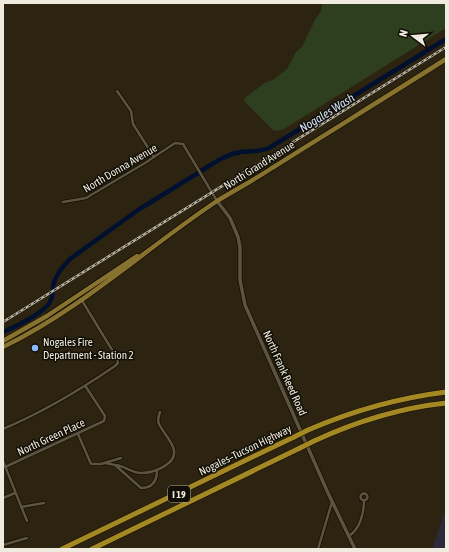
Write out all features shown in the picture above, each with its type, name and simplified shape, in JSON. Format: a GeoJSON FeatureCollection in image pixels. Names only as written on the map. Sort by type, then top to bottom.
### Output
{"type":"FeatureCollection","features":[{"type":"Feature","properties":{"kind":"highway","name":"Nogales–Tucson Highway"},"geometry":{"type":"LineString","coordinates":[[62,549],[308,430],[340,417],[382,404],[446,392]]}},
{"type":"Feature","properties":{"kind":"highway","name":"Nogales–Tucson Highway"},"geometry":{"type":"LineString","coordinates":[[92,549],[314,441],[344,428],[391,414],[446,403]]}},
{"type":"Feature","properties":{"kind":"main road","name":"North Grand Avenue"},"geometry":{"type":"LineString","coordinates":[[3,347],[28,335],[82,300],[119,274],[146,251],[217,201],[446,59]]}},
{"type":"Feature","properties":{"kind":"main road","name":"North Grand Avenue"},"geometry":{"type":"LineString","coordinates":[[3,341],[48,316],[130,260],[146,251]]}},
{"type":"Feature","properties":{"kind":"street"},"geometry":{"type":"LineString","coordinates":[[117,91],[131,111],[133,124],[154,157]]}},
{"type":"Feature","properties":{"kind":"street","name":"North Donna Avenue"},"geometry":{"type":"LineString","coordinates":[[63,202],[86,198],[175,143],[183,144],[217,201]]}},
{"type":"Feature","properties":{"kind":"street","name":"North Frank Reed Road"},"geometry":{"type":"LineString","coordinates":[[217,201],[230,218],[238,238],[240,247],[240,280],[244,305],[332,502],[355,549]]}},
{"type":"Feature","properties":{"kind":"street"},"geometry":{"type":"LineString","coordinates":[[3,429],[22,421],[86,386],[116,366],[118,363],[117,358],[79,295]]}},
{"type":"Feature","properties":{"kind":"street","name":"North Green Place"},"geometry":{"type":"LineString","coordinates":[[5,467],[104,421],[105,416],[86,386]]}},
{"type":"Feature","properties":{"kind":"street"},"geometry":{"type":"LineString","coordinates":[[105,463],[118,465],[137,473],[157,470],[166,465],[174,452],[167,436],[158,423],[160,412]]}},
{"type":"Feature","properties":{"kind":"street"},"geometry":{"type":"LineString","coordinates":[[78,434],[91,464],[101,464],[121,458]]}},
{"type":"Feature","properties":{"kind":"street"},"geometry":{"type":"LineString","coordinates":[[3,461],[27,520]]}},
{"type":"Feature","properties":{"kind":"street"},"geometry":{"type":"LineString","coordinates":[[114,465],[141,488],[153,484],[157,478],[157,470]]}},
{"type":"Feature","properties":{"kind":"street"},"geometry":{"type":"LineString","coordinates":[[3,498],[15,493]]}},
{"type":"Feature","properties":{"kind":"street"},"geometry":{"type":"LineString","coordinates":[[348,537],[358,529],[364,500]]}},
{"type":"Feature","properties":{"kind":"street"},"geometry":{"type":"LineString","coordinates":[[318,549],[332,502]]}},
{"type":"Feature","properties":{"kind":"street"},"geometry":{"type":"LineString","coordinates":[[21,507],[44,503]]}},
{"type":"Feature","properties":{"kind":"street"},"geometry":{"type":"LineString","coordinates":[[3,545],[27,538]]}},
{"type":"Feature","properties":{"kind":"shaded area"},"geometry":{"type":"Polygon","coordinates":[[[446,508],[446,549],[432,549],[446,508]]]}},
{"type":"Feature","properties":{"kind":"green space"},"geometry":{"type":"Polygon","coordinates":[[[324,3],[446,3],[446,28],[284,129],[277,131],[273,130],[244,101],[246,97],[266,82],[273,80],[287,69],[296,52],[302,47],[324,3]]]}},
{"type":"Feature","properties":{"kind":"waterway","name":"Nogales Wash"},"geometry":{"type":"LineString","coordinates":[[201,171],[220,159],[230,155],[269,148],[446,39]]}},
{"type":"Feature","properties":{"kind":"waterway","name":"Nogales Wash"},"geometry":{"type":"LineString","coordinates":[[3,332],[29,319],[47,306],[52,298],[55,279],[70,259],[138,210],[198,173]]}},
{"type":"Feature","properties":{"kind":"railway"},"geometry":{"type":"LineString","coordinates":[[3,322],[446,47]]}},
{"type":"Feature","properties":{"kind":"place","name":"Nogales Fire Department - Station 2"},"geometry":{"type":"Point","coordinates":[35,348]}}]}
